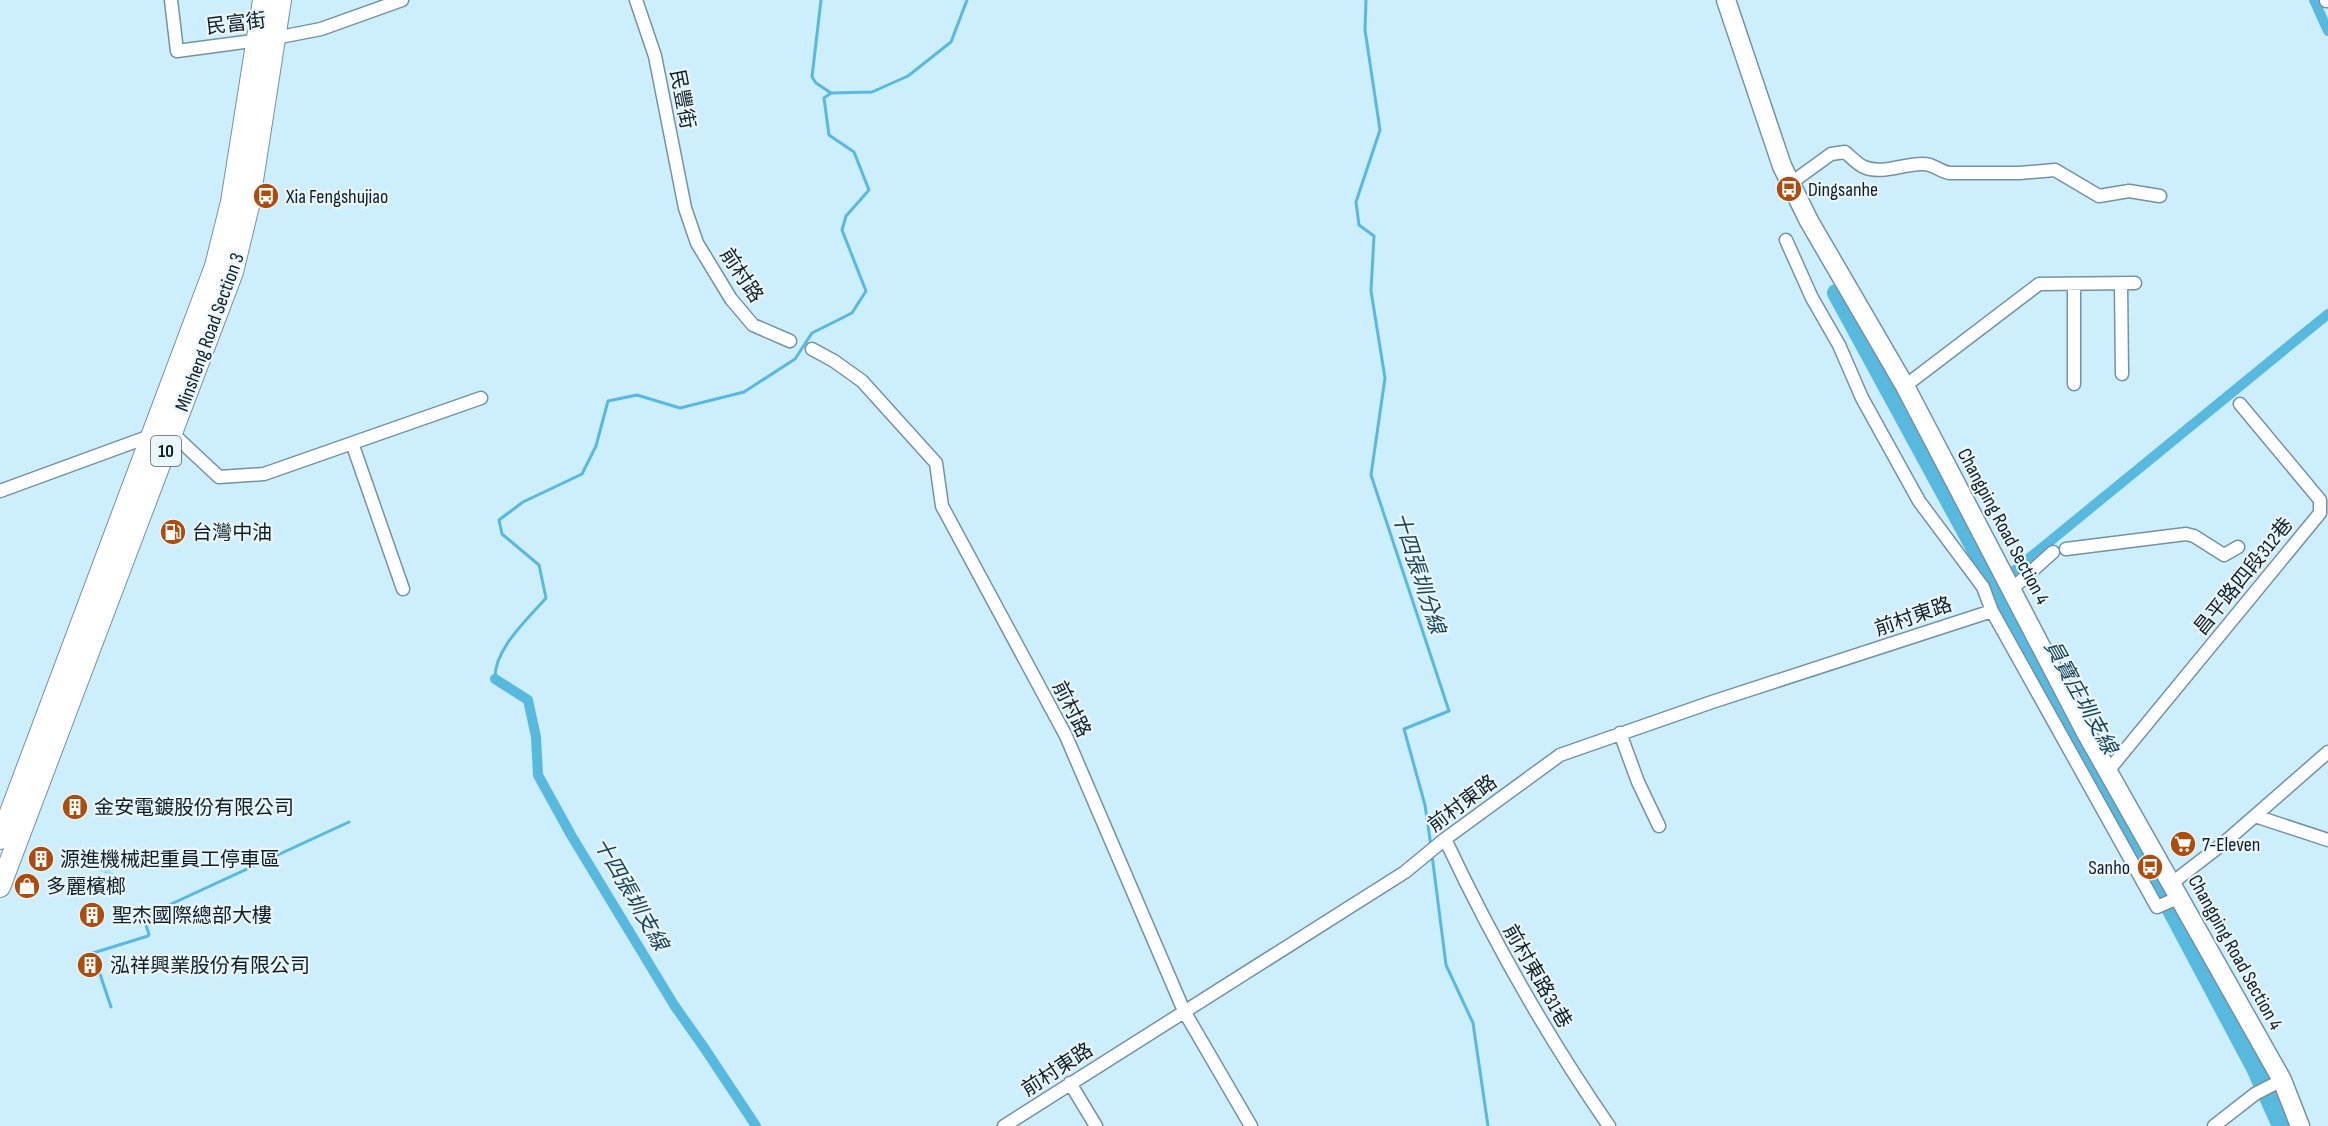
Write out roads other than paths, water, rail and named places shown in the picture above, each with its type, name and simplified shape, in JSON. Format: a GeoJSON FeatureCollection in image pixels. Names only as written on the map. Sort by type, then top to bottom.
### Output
{"type":"FeatureCollection","features":[{"type":"Feature","properties":{"kind":"main road","name":"Minsheng Road Section 3"},"geometry":{"type":"LineString","coordinates":[[263,0],[266,39]]}},
{"type":"Feature","properties":{"kind":"main road","name":"Minsheng Road Section 3"},"geometry":{"type":"LineString","coordinates":[[0,887],[163,434],[225,229],[266,39],[281,0]]}},
{"type":"Feature","properties":{"kind":"main road","name":"Minsheng Road Section 3"},"geometry":{"type":"LineString","coordinates":[[0,839],[163,434]]}},
{"type":"Feature","properties":{"kind":"street","name":"民富街"},"geometry":{"type":"LineString","coordinates":[[171,0],[177,51],[321,29],[402,0]]}},
{"type":"Feature","properties":{"kind":"street","name":"民豐街"},"geometry":{"type":"LineString","coordinates":[[636,0],[655,56],[685,208]]}},
{"type":"Feature","properties":{"kind":"street","name":"Changping Road Section 4"},"geometry":{"type":"LineString","coordinates":[[1726,0],[1782,166],[1809,221],[1905,386],[2085,731],[2282,1080],[2300,1126]]}},
{"type":"Feature","properties":{"kind":"street"},"geometry":{"type":"LineString","coordinates":[[1791,183],[1831,154],[1845,152],[1864,167],[1881,170],[1922,164],[1932,165],[1942,172],[1950,173],[2019,173],[2055,170],[2099,196],[2129,191],[2160,196]]}},
{"type":"Feature","properties":{"kind":"street","name":"前村路"},"geometry":{"type":"LineString","coordinates":[[685,208],[697,243],[731,299],[753,325],[790,341]]}},
{"type":"Feature","properties":{"kind":"street"},"geometry":{"type":"LineString","coordinates":[[1786,240],[1812,298],[1839,345],[1863,398],[1919,501],[1983,587],[1992,611],[2157,907],[2328,752]]}},
{"type":"Feature","properties":{"kind":"street"},"geometry":{"type":"LineString","coordinates":[[1905,386],[2039,284],[2135,283]]}},
{"type":"Feature","properties":{"kind":"street"},"geometry":{"type":"LineString","coordinates":[[2074,284],[2074,384]]}},
{"type":"Feature","properties":{"kind":"street"},"geometry":{"type":"LineString","coordinates":[[2121,284],[2122,374]]}},
{"type":"Feature","properties":{"kind":"street","name":"前村路"},"geometry":{"type":"LineString","coordinates":[[812,349],[862,381],[936,463],[942,506],[1066,736],[1184,1011],[1251,1126]]}},
{"type":"Feature","properties":{"kind":"street"},"geometry":{"type":"LineString","coordinates":[[0,491],[117,447],[163,434],[219,477],[264,474],[481,398]]}},
{"type":"Feature","properties":{"kind":"street","name":"昌平路四段312巷"},"geometry":{"type":"LineString","coordinates":[[2108,771],[2320,513],[2320,500],[2240,404]]}},
{"type":"Feature","properties":{"kind":"street"},"geometry":{"type":"LineString","coordinates":[[352,443],[403,590]]}},
{"type":"Feature","properties":{"kind":"street"},"geometry":{"type":"LineString","coordinates":[[2066,549],[2186,534],[2194,536],[2224,555],[2238,547]]}},
{"type":"Feature","properties":{"kind":"street"},"geometry":{"type":"LineString","coordinates":[[2012,589],[2053,552]]}},
{"type":"Feature","properties":{"kind":"street","name":"前村東路"},"geometry":{"type":"LineString","coordinates":[[1004,1126],[1405,872],[1445,839],[1560,755],[1620,733],[1992,611]]}},
{"type":"Feature","properties":{"kind":"street"},"geometry":{"type":"LineString","coordinates":[[1620,733],[1638,782],[1659,826]]}},
{"type":"Feature","properties":{"kind":"street"},"geometry":{"type":"LineString","coordinates":[[2255,816],[2328,840]]}},
{"type":"Feature","properties":{"kind":"street","name":"前村東路31巷"},"geometry":{"type":"LineString","coordinates":[[1445,839],[1477,909],[1520,985],[1581,1086],[1609,1126]]}},
{"type":"Feature","properties":{"kind":"street"},"geometry":{"type":"LineString","coordinates":[[2214,1126],[2255,1094],[2282,1080]]}},
{"type":"Feature","properties":{"kind":"street"},"geometry":{"type":"LineString","coordinates":[[1070,1083],[1095,1126]]}},
{"type":"Feature","properties":{"kind":"waterway"},"geometry":{"type":"LineString","coordinates":[[821,0],[812,77],[816,83],[831,93]]}},
{"type":"Feature","properties":{"kind":"waterway"},"geometry":{"type":"LineString","coordinates":[[495,679],[496,668],[506,646],[521,625],[546,598],[539,565],[502,534],[499,520],[523,502],[582,474],[596,446],[608,401],[637,395],[680,408],[744,392],[795,359],[812,333],[852,313],[866,291],[842,230],[846,216],[869,190],[854,152],[829,135],[824,98],[831,93],[872,92],[908,76],[951,42],[967,0]]}},
{"type":"Feature","properties":{"kind":"waterway","name":"十四張圳分線"},"geometry":{"type":"LineString","coordinates":[[1366,0],[1365,30],[1380,130],[1356,202],[1359,225],[1374,236],[1371,291],[1385,378],[1371,475],[1449,711],[1404,729],[1425,805],[1431,846]]}},
{"type":"Feature","properties":{"kind":"waterway"},"geometry":{"type":"LineString","coordinates":[[2314,0],[2328,31]]}},
{"type":"Feature","properties":{"kind":"waterway","name":"員寶庄圳支線"},"geometry":{"type":"LineString","coordinates":[[1836,293],[2154,878],[2255,1068],[2281,1126]]}},
{"type":"Feature","properties":{"kind":"waterway"},"geometry":{"type":"LineString","coordinates":[[1994,587],[2328,314]]}},
{"type":"Feature","properties":{"kind":"waterway","name":"十四張圳支線"},"geometry":{"type":"LineString","coordinates":[[495,679],[528,700],[536,737],[538,775],[571,835],[674,1005],[756,1126]]}},
{"type":"Feature","properties":{"kind":"waterway"},"geometry":{"type":"LineString","coordinates":[[111,1007],[93,953],[148,936],[143,917],[349,822]]}},
{"type":"Feature","properties":{"kind":"waterway","name":"十四張圳分線"},"geometry":{"type":"LineString","coordinates":[[1432,855],[1446,965],[1473,1023],[1488,1126]]}},
{"type":"Feature","properties":{"kind":"place","name":"Dingsanhe"},"geometry":{"type":"Point","coordinates":[1789,189]}},
{"type":"Feature","properties":{"kind":"place","name":"Xia Fengshujiao"},"geometry":{"type":"Point","coordinates":[266,196]}},
{"type":"Feature","properties":{"kind":"place","name":"台灣中油"},"geometry":{"type":"Point","coordinates":[173,532]}},
{"type":"Feature","properties":{"kind":"place","name":"金安電鍍股份有限公司"},"geometry":{"type":"Point","coordinates":[75,807]}},
{"type":"Feature","properties":{"kind":"place","name":"7-Eleven"},"geometry":{"type":"Point","coordinates":[2183,844]}},
{"type":"Feature","properties":{"kind":"place","name":"源進機械起重員工停車區"},"geometry":{"type":"Point","coordinates":[41,859]}},
{"type":"Feature","properties":{"kind":"place","name":"Sanho"},"geometry":{"type":"Point","coordinates":[2150,867]}},
{"type":"Feature","properties":{"kind":"place","name":"多麗檳榔"},"geometry":{"type":"Point","coordinates":[27,886]}},
{"type":"Feature","properties":{"kind":"place","name":"聖杰國際總部大樓"},"geometry":{"type":"Point","coordinates":[92,915]}},
{"type":"Feature","properties":{"kind":"place","name":"泓祥興業股份有限公司"},"geometry":{"type":"Point","coordinates":[90,965]}}]}
